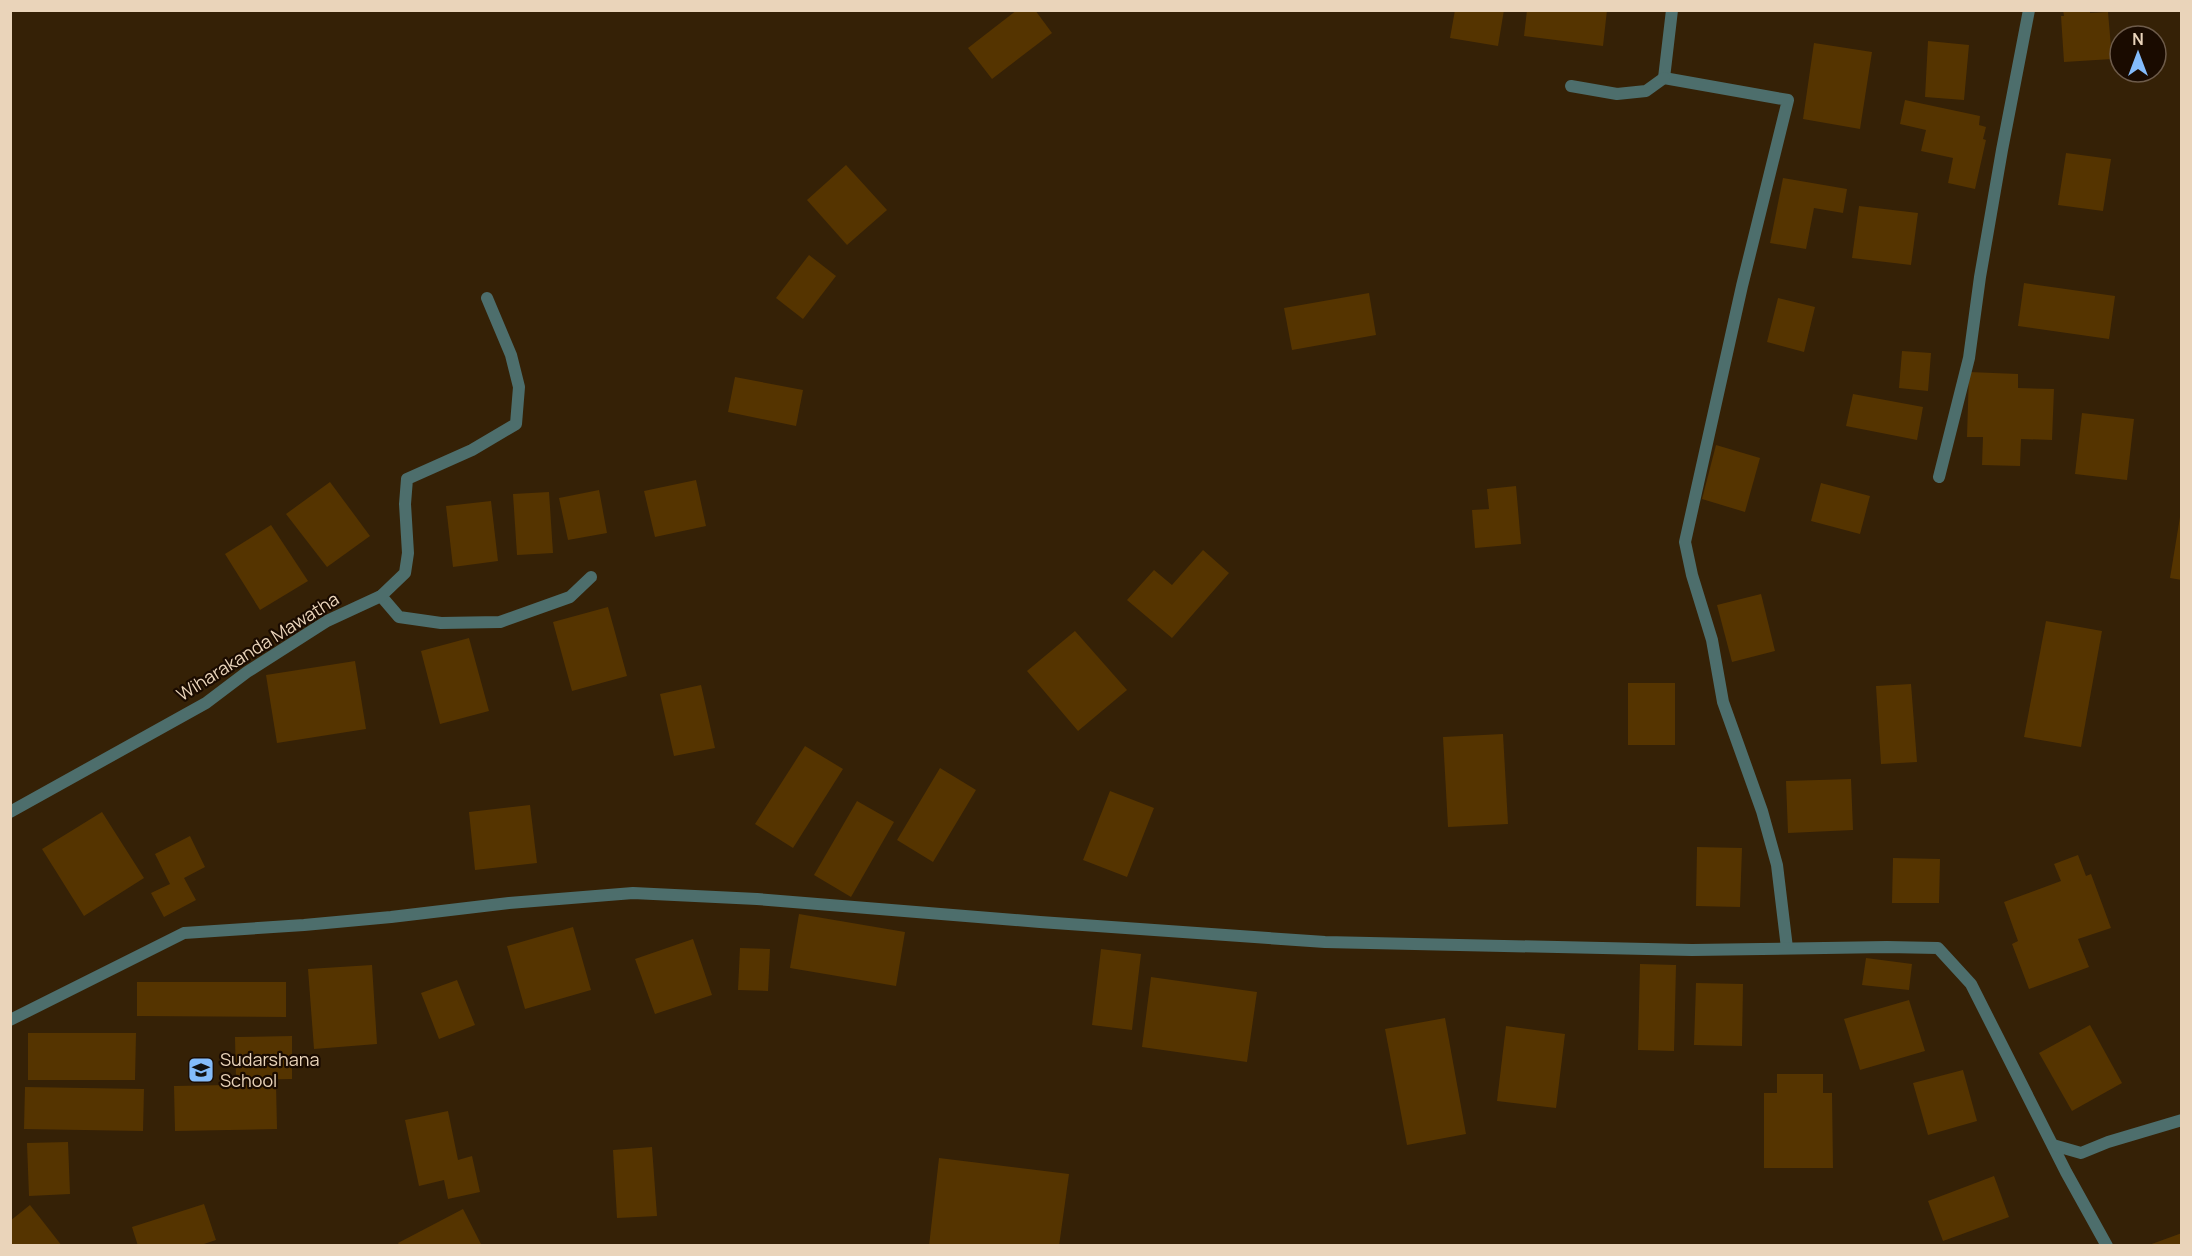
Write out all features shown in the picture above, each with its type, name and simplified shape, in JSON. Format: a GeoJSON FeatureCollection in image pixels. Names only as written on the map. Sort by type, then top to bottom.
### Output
{"type":"FeatureCollection","features":[{"type":"Feature","properties":{"kind":"street"},"geometry":{"type":"LineString","coordinates":[[1664,78],[1672,10]]}},
{"type":"Feature","properties":{"kind":"street"},"geometry":{"type":"LineString","coordinates":[[1939,477],[1969,358],[1980,277],[2002,150],[2030,10]]}},
{"type":"Feature","properties":{"kind":"street"},"geometry":{"type":"LineString","coordinates":[[1571,86],[1617,94],[1646,90],[1664,78],[1788,100],[1742,286],[1685,542],[1692,575],[1712,640],[1723,702],[1762,811],[1777,865],[1787,948]]}},
{"type":"Feature","properties":{"kind":"street","name":"Wiharakanda Mawatha"},"geometry":{"type":"LineString","coordinates":[[10,812],[206,703],[247,672],[327,621],[381,596],[405,573],[408,553],[405,504],[407,478],[472,450],[516,424],[519,387],[511,355],[487,298]]}},
{"type":"Feature","properties":{"kind":"street"},"geometry":{"type":"LineString","coordinates":[[381,596],[399,617],[441,623],[500,622],[570,597],[591,577]]}},
{"type":"Feature","properties":{"kind":"street"},"geometry":{"type":"LineString","coordinates":[[10,1020],[184,933],[326,923],[509,903],[633,893],[768,900],[1325,942],[1692,950],[1938,948],[1971,984],[2107,1245]]}},
{"type":"Feature","properties":{"kind":"street"},"geometry":{"type":"LineString","coordinates":[[2053,1145],[2081,1153],[2108,1142],[2181,1120]]}},
{"type":"Feature","properties":{"kind":"building"},"geometry":{"type":"Polygon","coordinates":[[[1017,10],[1035,10],[1052,33],[992,79],[968,48],[1017,10]]]}},
{"type":"Feature","properties":{"kind":"building"},"geometry":{"type":"Polygon","coordinates":[[[1455,10],[1504,10],[1498,46],[1450,38],[1455,10]]]}},
{"type":"Feature","properties":{"kind":"building"},"geometry":{"type":"Polygon","coordinates":[[[1527,10],[1607,10],[1603,46],[1524,36],[1527,10]]]}},
{"type":"Feature","properties":{"kind":"building"},"geometry":{"type":"Polygon","coordinates":[[[2063,10],[2108,12],[2108,59],[2064,62],[2061,16],[2064,16],[2063,10]]]}},
{"type":"Feature","properties":{"kind":"building"},"geometry":{"type":"Polygon","coordinates":[[[1928,41],[1969,45],[1964,100],[1925,97],[1928,41]]]}},
{"type":"Feature","properties":{"kind":"building"},"geometry":{"type":"Polygon","coordinates":[[[1814,43],[1872,52],[1860,129],[1803,119],[1814,43]]]}},
{"type":"Feature","properties":{"kind":"building"},"geometry":{"type":"Polygon","coordinates":[[[1905,100],[1980,116],[1979,125],[1986,127],[1983,139],[1986,140],[1975,189],[1948,183],[1953,158],[1921,151],[1926,130],[1900,124],[1905,100]]]}},
{"type":"Feature","properties":{"kind":"building"},"geometry":{"type":"Polygon","coordinates":[[[2066,153],[2111,159],[2103,211],[2058,205],[2066,153]]]}},
{"type":"Feature","properties":{"kind":"building"},"geometry":{"type":"Polygon","coordinates":[[[846,165],[887,210],[847,245],[807,200],[846,165]]]}},
{"type":"Feature","properties":{"kind":"building"},"geometry":{"type":"Polygon","coordinates":[[[1783,178],[1847,189],[1843,213],[1814,208],[1806,249],[1770,243],[1783,178]]]}},
{"type":"Feature","properties":{"kind":"building"},"geometry":{"type":"Polygon","coordinates":[[[1859,206],[1918,213],[1911,265],[1852,258],[1859,206]]]}},
{"type":"Feature","properties":{"kind":"building"},"geometry":{"type":"Polygon","coordinates":[[[809,255],[836,276],[803,319],[776,298],[809,255]]]}},
{"type":"Feature","properties":{"kind":"building"},"geometry":{"type":"Polygon","coordinates":[[[2024,283],[2115,296],[2109,339],[2018,326],[2024,283]]]}},
{"type":"Feature","properties":{"kind":"building"},"geometry":{"type":"Polygon","coordinates":[[[1369,293],[1376,335],[1292,350],[1284,308],[1369,293]]]}},
{"type":"Feature","properties":{"kind":"building"},"geometry":{"type":"Polygon","coordinates":[[[1778,298],[1815,307],[1804,352],[1767,342],[1778,298]]]}},
{"type":"Feature","properties":{"kind":"building"},"geometry":{"type":"Polygon","coordinates":[[[1902,351],[1931,353],[1928,391],[1899,388],[1902,351]]]}},
{"type":"Feature","properties":{"kind":"building"},"geometry":{"type":"Polygon","coordinates":[[[1969,372],[2018,374],[2018,388],[2054,389],[2052,440],[2021,439],[2020,466],[1982,465],[1983,437],[1967,437],[1969,372]]]}},
{"type":"Feature","properties":{"kind":"building"},"geometry":{"type":"Polygon","coordinates":[[[735,377],[803,390],[796,426],[728,412],[735,377]]]}},
{"type":"Feature","properties":{"kind":"building"},"geometry":{"type":"Polygon","coordinates":[[[1853,394],[1923,407],[1917,440],[1846,426],[1853,394]]]}},
{"type":"Feature","properties":{"kind":"building"},"geometry":{"type":"Polygon","coordinates":[[[2082,413],[2134,419],[2127,480],[2075,474],[2082,413]]]}},
{"type":"Feature","properties":{"kind":"building"},"geometry":{"type":"Polygon","coordinates":[[[1716,445],[1760,458],[1745,512],[1702,499],[1716,445]]]}},
{"type":"Feature","properties":{"kind":"building"},"geometry":{"type":"Polygon","coordinates":[[[696,480],[706,526],[655,537],[644,491],[696,480]]]}},
{"type":"Feature","properties":{"kind":"building"},"geometry":{"type":"Polygon","coordinates":[[[330,482],[370,536],[327,567],[286,514],[330,482]]]}},
{"type":"Feature","properties":{"kind":"building"},"geometry":{"type":"Polygon","coordinates":[[[1821,483],[1870,496],[1860,534],[1811,521],[1821,483]]]}},
{"type":"Feature","properties":{"kind":"building"},"geometry":{"type":"Polygon","coordinates":[[[1516,486],[1521,544],[1475,548],[1472,510],[1489,509],[1487,489],[1516,486]]]}},
{"type":"Feature","properties":{"kind":"building"},"geometry":{"type":"Polygon","coordinates":[[[599,490],[607,533],[568,540],[559,498],[599,490]]]}},
{"type":"Feature","properties":{"kind":"building"},"geometry":{"type":"Polygon","coordinates":[[[549,492],[553,553],[517,555],[513,494],[549,492]]]}},
{"type":"Feature","properties":{"kind":"building"},"geometry":{"type":"Polygon","coordinates":[[[491,501],[498,561],[453,567],[446,506],[491,501]]]}},
{"type":"Feature","properties":{"kind":"building"},"geometry":{"type":"Polygon","coordinates":[[[2180,517],[2182,517],[2182,580],[2170,578],[2180,517]]]}},
{"type":"Feature","properties":{"kind":"building"},"geometry":{"type":"Polygon","coordinates":[[[271,525],[308,581],[260,610],[225,554],[271,525]]]}},
{"type":"Feature","properties":{"kind":"building"},"geometry":{"type":"Polygon","coordinates":[[[1203,550],[1229,573],[1172,638],[1127,600],[1154,570],[1172,585],[1203,550]]]}},
{"type":"Feature","properties":{"kind":"building"},"geometry":{"type":"Polygon","coordinates":[[[1761,594],[1775,651],[1732,662],[1717,605],[1761,594]]]}},
{"type":"Feature","properties":{"kind":"building"},"geometry":{"type":"Polygon","coordinates":[[[608,607],[627,676],[572,691],[553,622],[608,607]]]}},
{"type":"Feature","properties":{"kind":"building"},"geometry":{"type":"Polygon","coordinates":[[[2046,621],[2102,631],[2081,747],[2024,737],[2046,621]]]}},
{"type":"Feature","properties":{"kind":"building"},"geometry":{"type":"Polygon","coordinates":[[[1075,631],[1127,690],[1078,731],[1027,671],[1075,631]]]}},
{"type":"Feature","properties":{"kind":"building"},"geometry":{"type":"Polygon","coordinates":[[[469,638],[489,711],[440,724],[421,651],[469,638]]]}},
{"type":"Feature","properties":{"kind":"building"},"geometry":{"type":"Polygon","coordinates":[[[355,661],[366,729],[277,743],[266,675],[355,661]]]}},
{"type":"Feature","properties":{"kind":"building"},"geometry":{"type":"Polygon","coordinates":[[[1628,683],[1675,683],[1675,745],[1628,745],[1628,683]]]}},
{"type":"Feature","properties":{"kind":"building"},"geometry":{"type":"Polygon","coordinates":[[[1911,684],[1917,762],[1881,764],[1876,686],[1911,684]]]}},
{"type":"Feature","properties":{"kind":"building"},"geometry":{"type":"Polygon","coordinates":[[[701,685],[715,748],[674,756],[660,694],[701,685]]]}},
{"type":"Feature","properties":{"kind":"building"},"geometry":{"type":"Polygon","coordinates":[[[1503,734],[1508,824],[1448,827],[1443,737],[1503,734]]]}},
{"type":"Feature","properties":{"kind":"building"},"geometry":{"type":"Polygon","coordinates":[[[805,746],[843,769],[793,848],[755,824],[805,746]]]}},
{"type":"Feature","properties":{"kind":"building"},"geometry":{"type":"Polygon","coordinates":[[[940,768],[976,790],[933,862],[897,840],[940,768]]]}},
{"type":"Feature","properties":{"kind":"building"},"geometry":{"type":"Polygon","coordinates":[[[1851,779],[1853,830],[1788,833],[1786,781],[1851,779]]]}},
{"type":"Feature","properties":{"kind":"building"},"geometry":{"type":"Polygon","coordinates":[[[1110,791],[1154,808],[1127,877],[1083,860],[1110,791]]]}},
{"type":"Feature","properties":{"kind":"building"},"geometry":{"type":"Polygon","coordinates":[[[857,801],[894,822],[851,897],[814,875],[857,801]]]}},
{"type":"Feature","properties":{"kind":"building"},"geometry":{"type":"Polygon","coordinates":[[[530,805],[537,863],[475,870],[469,812],[530,805]]]}},
{"type":"Feature","properties":{"kind":"building"},"geometry":{"type":"Polygon","coordinates":[[[102,812],[144,878],[84,916],[42,849],[102,812]]]}},
{"type":"Feature","properties":{"kind":"building"},"geometry":{"type":"Polygon","coordinates":[[[190,836],[205,867],[184,878],[196,900],[164,917],[151,893],[170,884],[155,854],[190,836]]]}},
{"type":"Feature","properties":{"kind":"building"},"geometry":{"type":"Polygon","coordinates":[[[1697,847],[1742,848],[1740,907],[1696,906],[1697,847]]]}},
{"type":"Feature","properties":{"kind":"building"},"geometry":{"type":"Polygon","coordinates":[[[2078,855],[2086,876],[2091,874],[2111,928],[2078,939],[2089,967],[2029,989],[2012,944],[2018,941],[2004,902],[2061,881],[2054,864],[2078,855]]]}},
{"type":"Feature","properties":{"kind":"building"},"geometry":{"type":"Polygon","coordinates":[[[1893,858],[1940,859],[1939,903],[1892,903],[1893,858]]]}},
{"type":"Feature","properties":{"kind":"building"},"geometry":{"type":"Polygon","coordinates":[[[799,914],[905,932],[896,986],[790,968],[799,914]]]}},
{"type":"Feature","properties":{"kind":"building"},"geometry":{"type":"Polygon","coordinates":[[[573,927],[591,990],[525,1009],[507,946],[573,927]]]}},
{"type":"Feature","properties":{"kind":"building"},"geometry":{"type":"Polygon","coordinates":[[[693,939],[712,995],[655,1014],[635,959],[693,939]]]}},
{"type":"Feature","properties":{"kind":"building"},"geometry":{"type":"Polygon","coordinates":[[[740,948],[770,949],[768,991],[738,990],[740,948]]]}},
{"type":"Feature","properties":{"kind":"building"},"geometry":{"type":"Polygon","coordinates":[[[1101,949],[1141,954],[1132,1030],[1092,1025],[1101,949]]]}},
{"type":"Feature","properties":{"kind":"building"},"geometry":{"type":"Polygon","coordinates":[[[1866,958],[1912,964],[1909,990],[1862,985],[1866,958]]]}},
{"type":"Feature","properties":{"kind":"building"},"geometry":{"type":"Polygon","coordinates":[[[1640,964],[1676,965],[1674,1051],[1638,1050],[1640,964]]]}},
{"type":"Feature","properties":{"kind":"building"},"geometry":{"type":"Polygon","coordinates":[[[372,965],[377,1044],[314,1049],[308,969],[372,965]]]}},
{"type":"Feature","properties":{"kind":"building"},"geometry":{"type":"Polygon","coordinates":[[[1151,977],[1257,992],[1247,1062],[1142,1047],[1151,977]]]}},
{"type":"Feature","properties":{"kind":"building"},"geometry":{"type":"Polygon","coordinates":[[[457,980],[475,1025],[439,1039],[421,993],[457,980]]]}},
{"type":"Feature","properties":{"kind":"building"},"geometry":{"type":"Polygon","coordinates":[[[137,982],[286,982],[286,1017],[137,1016],[137,982]]]}},
{"type":"Feature","properties":{"kind":"building"},"geometry":{"type":"Polygon","coordinates":[[[1696,983],[1743,984],[1742,1046],[1694,1045],[1696,983]]]}},
{"type":"Feature","properties":{"kind":"building"},"geometry":{"type":"Polygon","coordinates":[[[1909,1000],[1925,1051],[1860,1070],[1844,1019],[1909,1000]]]}},
{"type":"Feature","properties":{"kind":"building"},"geometry":{"type":"Polygon","coordinates":[[[1445,1018],[1466,1134],[1407,1145],[1385,1029],[1445,1018]]]}},
{"type":"Feature","properties":{"kind":"building"},"geometry":{"type":"Polygon","coordinates":[[[2090,1025],[2122,1083],[2072,1111],[2039,1053],[2090,1025]]]}},
{"type":"Feature","properties":{"kind":"building"},"geometry":{"type":"Polygon","coordinates":[[[1506,1026],[1565,1034],[1556,1108],[1497,1101],[1506,1026]]]}},
{"type":"Feature","properties":{"kind":"building"},"geometry":{"type":"Polygon","coordinates":[[[28,1033],[136,1033],[135,1080],[28,1080],[28,1033]]]}},
{"type":"Feature","properties":{"kind":"building"},"geometry":{"type":"Polygon","coordinates":[[[292,1036],[292,1079],[236,1080],[235,1037],[292,1036]]]}},
{"type":"Feature","properties":{"kind":"building"},"geometry":{"type":"Polygon","coordinates":[[[1963,1070],[1977,1121],[1928,1135],[1913,1083],[1963,1070]]]}},
{"type":"Feature","properties":{"kind":"building"},"geometry":{"type":"Polygon","coordinates":[[[1777,1074],[1823,1074],[1823,1093],[1832,1093],[1833,1168],[1764,1168],[1764,1093],[1777,1093],[1777,1074]]]}},
{"type":"Feature","properties":{"kind":"building"},"geometry":{"type":"Polygon","coordinates":[[[276,1084],[277,1129],[175,1131],[174,1086],[276,1084]]]}},
{"type":"Feature","properties":{"kind":"building"},"geometry":{"type":"Polygon","coordinates":[[[25,1087],[144,1089],[143,1131],[24,1129],[25,1087]]]}},
{"type":"Feature","properties":{"kind":"building"},"geometry":{"type":"Polygon","coordinates":[[[448,1111],[458,1160],[472,1156],[480,1192],[448,1199],[444,1180],[419,1186],[405,1120],[448,1111]]]}},
{"type":"Feature","properties":{"kind":"building"},"geometry":{"type":"Polygon","coordinates":[[[68,1142],[70,1194],[29,1196],[27,1143],[68,1142]]]}},
{"type":"Feature","properties":{"kind":"building"},"geometry":{"type":"Polygon","coordinates":[[[652,1147],[657,1216],[617,1218],[613,1150],[652,1147]]]}},
{"type":"Feature","properties":{"kind":"building"},"geometry":{"type":"Polygon","coordinates":[[[939,1158],[1069,1174],[1059,1246],[929,1246],[939,1158]]]}},
{"type":"Feature","properties":{"kind":"building"},"geometry":{"type":"Polygon","coordinates":[[[1994,1176],[2009,1217],[1943,1241],[1928,1201],[1994,1176]]]}},
{"type":"Feature","properties":{"kind":"building"},"geometry":{"type":"Polygon","coordinates":[[[204,1204],[216,1240],[198,1246],[138,1246],[132,1227],[204,1204]]]}},
{"type":"Feature","properties":{"kind":"building"},"geometry":{"type":"Polygon","coordinates":[[[30,1205],[62,1246],[10,1246],[10,1221],[30,1205]]]}},
{"type":"Feature","properties":{"kind":"building"},"geometry":{"type":"Polygon","coordinates":[[[463,1209],[482,1246],[400,1246],[398,1243],[463,1209]]]}},
{"type":"Feature","properties":{"kind":"building"},"geometry":{"type":"Polygon","coordinates":[[[2182,1233],[2182,1246],[2149,1246],[2149,1245],[2182,1233]]]}},
{"type":"Feature","properties":{"kind":"place","name":"Sudarshana School"},"geometry":{"type":"Point","coordinates":[201,1070]}}]}
